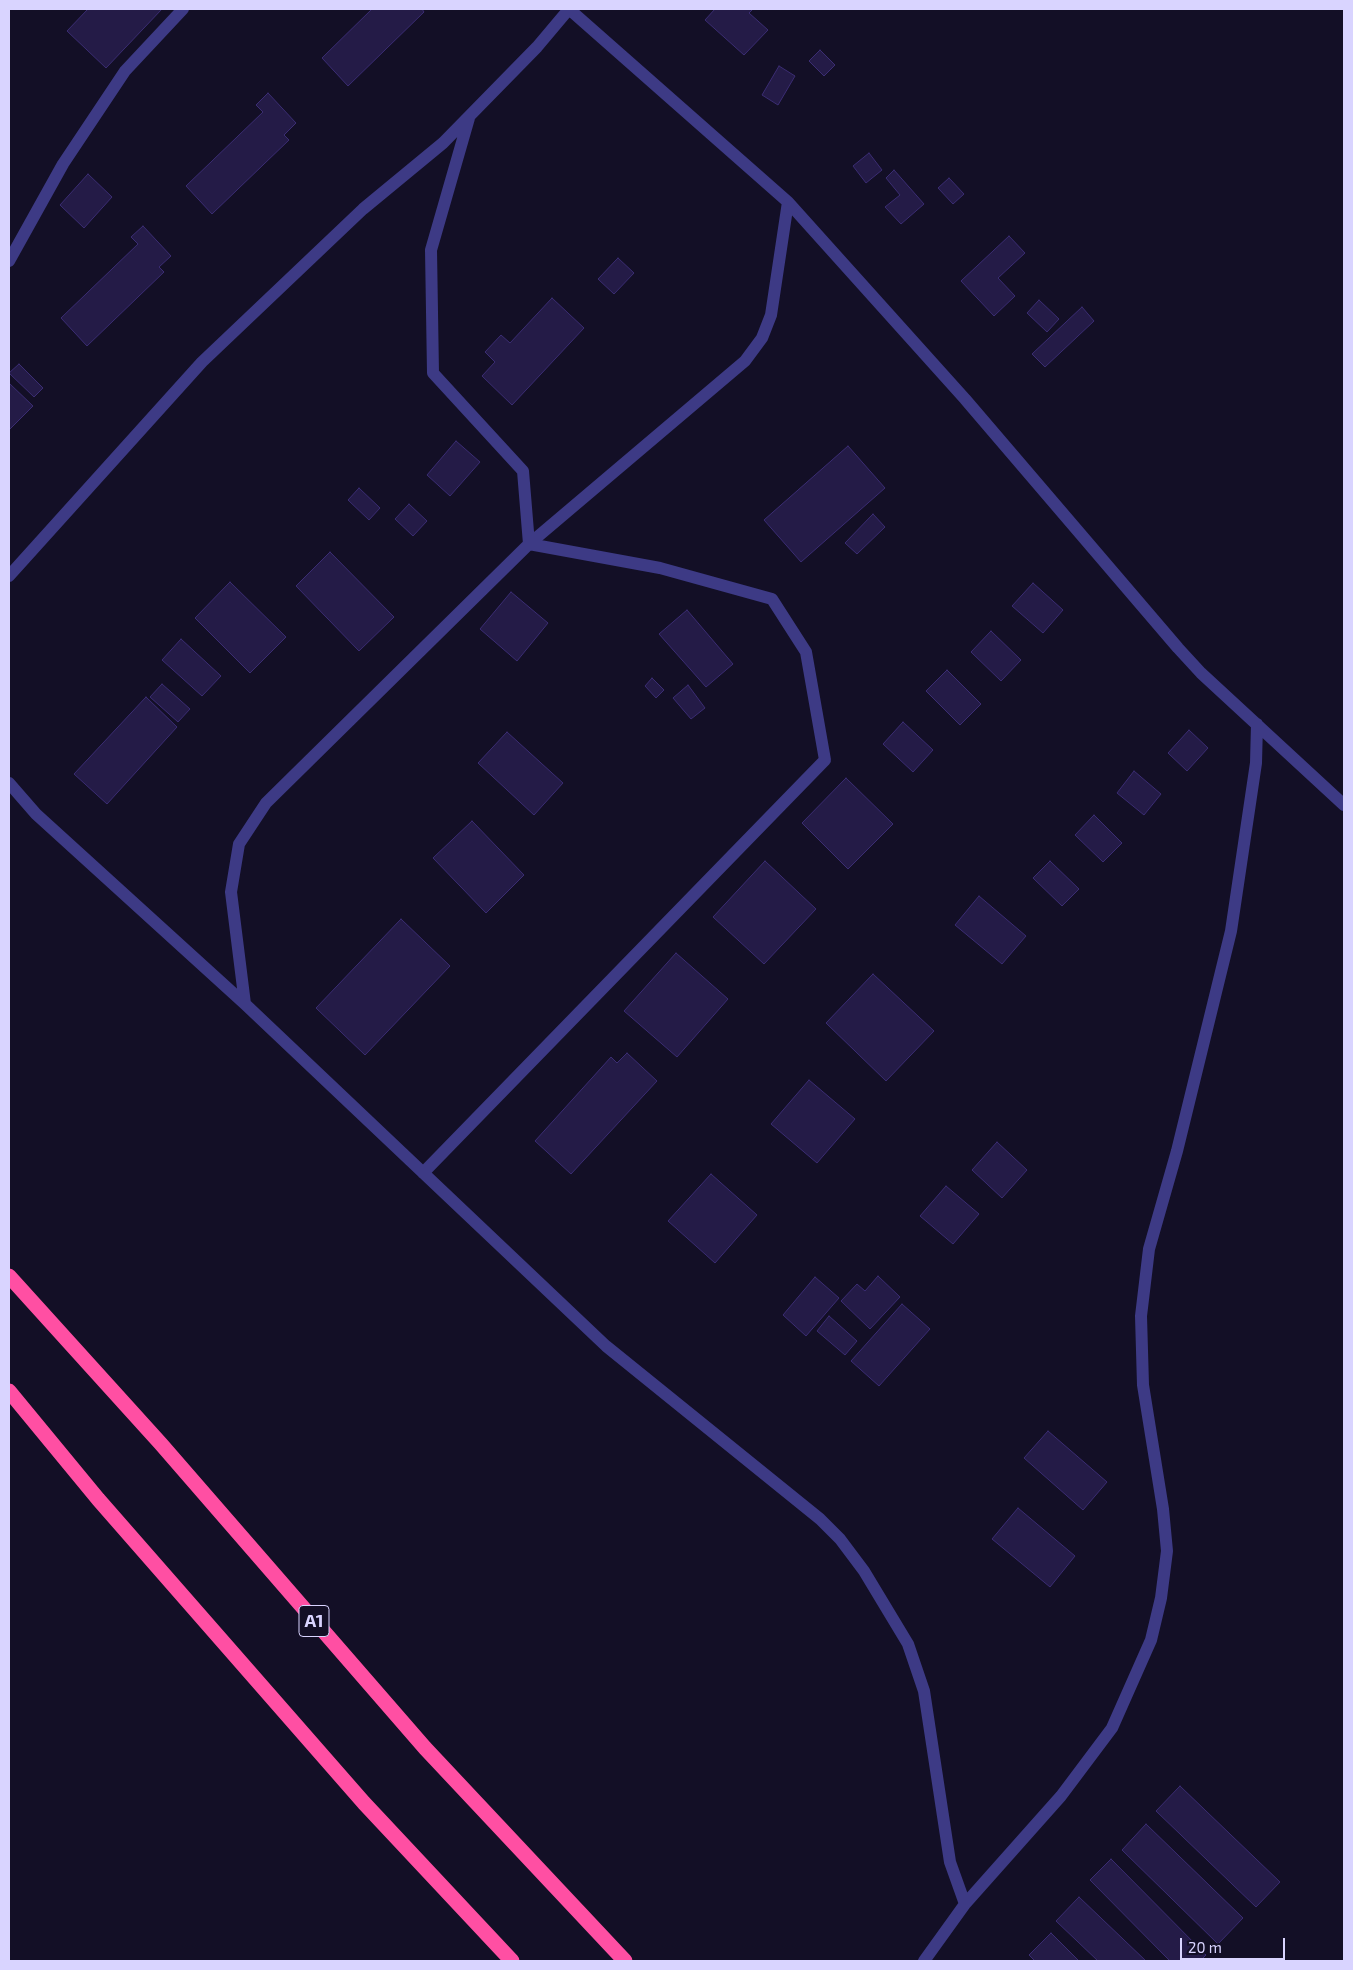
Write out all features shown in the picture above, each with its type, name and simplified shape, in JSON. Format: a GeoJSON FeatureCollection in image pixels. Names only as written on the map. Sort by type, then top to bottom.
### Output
{"type":"FeatureCollection","features":[{"type":"Feature","properties":{"kind":"highway","name":"A1"},"geometry":{"type":"LineString","coordinates":[[9,1276],[161,1444],[425,1748],[625,1961]]}},
{"type":"Feature","properties":{"kind":"highway"},"geometry":{"type":"LineString","coordinates":[[9,1391],[98,1499],[364,1803],[512,1961]]}},
{"type":"Feature","properties":{"kind":"street"},"geometry":{"type":"LineString","coordinates":[[9,261],[63,164],[125,71],[183,9]]}},
{"type":"Feature","properties":{"kind":"street"},"geometry":{"type":"LineString","coordinates":[[9,576],[202,362],[364,209],[443,143],[537,47],[569,9],[788,202],[965,399],[1178,648],[1344,805]]}},
{"type":"Feature","properties":{"kind":"street"},"geometry":{"type":"LineString","coordinates":[[470,115],[431,250],[433,374],[523,471],[529,544]]}},
{"type":"Feature","properties":{"kind":"street"},"geometry":{"type":"LineString","coordinates":[[246,1004],[231,892],[239,844],[266,802],[529,544],[745,361],[762,338],[771,315],[788,202]]}},
{"type":"Feature","properties":{"kind":"street"},"geometry":{"type":"LineString","coordinates":[[423,1173],[825,760],[806,652],[772,599],[660,568],[529,544]]}},
{"type":"Feature","properties":{"kind":"street"},"geometry":{"type":"LineString","coordinates":[[924,1961],[965,1904],[1061,1796],[1112,1728],[1151,1640],[1161,1598],[1167,1551],[1163,1510],[1143,1385],[1141,1316],[1149,1249],[1192,1094],[1231,931],[1256,763],[1257,724]]}},
{"type":"Feature","properties":{"kind":"street"},"geometry":{"type":"LineString","coordinates":[[9,783],[43,820],[246,1004],[606,1346],[820,1519],[840,1539],[864,1571],[908,1644],[924,1691],[950,1862],[965,1904]]}},
{"type":"Feature","properties":{"kind":"building"},"geometry":{"type":"Polygon","coordinates":[[[88,9],[162,9],[106,68],[67,31],[88,9]]]}},
{"type":"Feature","properties":{"kind":"building"},"geometry":{"type":"Polygon","coordinates":[[[372,9],[422,9],[424,12],[348,86],[322,58],[372,9]]]}},
{"type":"Feature","properties":{"kind":"building"},"geometry":{"type":"Polygon","coordinates":[[[715,9],[753,9],[749,13],[768,30],[744,55],[705,20],[715,9]]]}},
{"type":"Feature","properties":{"kind":"building"},"geometry":{"type":"Polygon","coordinates":[[[820,50],[835,65],[824,76],[809,61],[820,50]]]}},
{"type":"Feature","properties":{"kind":"building"},"geometry":{"type":"Polygon","coordinates":[[[779,66],[795,76],[778,105],[762,95],[779,66]]]}},
{"type":"Feature","properties":{"kind":"building"},"geometry":{"type":"Polygon","coordinates":[[[268,93],[296,123],[284,135],[289,140],[212,214],[186,186],[263,112],[256,105],[268,93]]]}},
{"type":"Feature","properties":{"kind":"building"},"geometry":{"type":"Polygon","coordinates":[[[869,153],[882,170],[866,183],[853,166],[869,153]]]}},
{"type":"Feature","properties":{"kind":"building"},"geometry":{"type":"Polygon","coordinates":[[[894,170],[924,204],[901,224],[885,207],[900,195],[886,178],[894,170]]]}},
{"type":"Feature","properties":{"kind":"building"},"geometry":{"type":"Polygon","coordinates":[[[88,174],[112,197],[84,228],[60,205],[88,174]]]}},
{"type":"Feature","properties":{"kind":"building"},"geometry":{"type":"Polygon","coordinates":[[[949,178],[964,194],[953,204],[938,188],[949,178]]]}},
{"type":"Feature","properties":{"kind":"building"},"geometry":{"type":"Polygon","coordinates":[[[143,226],[171,256],[159,267],[164,272],[87,346],[61,318],[138,244],[131,237],[143,226]]]}},
{"type":"Feature","properties":{"kind":"building"},"geometry":{"type":"Polygon","coordinates":[[[1009,236],[1025,253],[998,278],[1015,296],[994,316],[961,281],[1009,236]]]}},
{"type":"Feature","properties":{"kind":"building"},"geometry":{"type":"Polygon","coordinates":[[[618,258],[634,273],[614,294],[598,279],[618,258]]]}},
{"type":"Feature","properties":{"kind":"building"},"geometry":{"type":"Polygon","coordinates":[[[552,298],[584,328],[512,405],[482,376],[495,362],[485,352],[501,335],[510,343],[552,298]]]}},
{"type":"Feature","properties":{"kind":"building"},"geometry":{"type":"Polygon","coordinates":[[[1039,300],[1059,319],[1047,332],[1027,313],[1039,300]]]}},
{"type":"Feature","properties":{"kind":"building"},"geometry":{"type":"Polygon","coordinates":[[[1082,307],[1094,321],[1045,367],[1032,354],[1082,307]]]}},
{"type":"Feature","properties":{"kind":"building"},"geometry":{"type":"Polygon","coordinates":[[[19,364],[43,388],[34,397],[9,373],[19,364]]]}},
{"type":"Feature","properties":{"kind":"building"},"geometry":{"type":"Polygon","coordinates":[[[9,383],[33,406],[9,430],[9,383]]]}},
{"type":"Feature","properties":{"kind":"building"},"geometry":{"type":"Polygon","coordinates":[[[456,441],[480,462],[450,496],[427,475],[456,441]]]}},
{"type":"Feature","properties":{"kind":"building"},"geometry":{"type":"Polygon","coordinates":[[[848,446],[885,488],[801,562],[764,520],[848,446]]]}},
{"type":"Feature","properties":{"kind":"building"},"geometry":{"type":"Polygon","coordinates":[[[359,488],[380,508],[369,520],[348,500],[359,488]]]}},
{"type":"Feature","properties":{"kind":"building"},"geometry":{"type":"Polygon","coordinates":[[[409,504],[427,521],[413,536],[395,519],[409,504]]]}},
{"type":"Feature","properties":{"kind":"building"},"geometry":{"type":"Polygon","coordinates":[[[873,514],[885,527],[857,554],[845,543],[873,514]]]}},
{"type":"Feature","properties":{"kind":"building"},"geometry":{"type":"Polygon","coordinates":[[[330,552],[394,617],[359,651],[296,586],[330,552]]]}},
{"type":"Feature","properties":{"kind":"building"},"geometry":{"type":"Polygon","coordinates":[[[230,582],[286,637],[250,673],[195,618],[230,582]]]}},
{"type":"Feature","properties":{"kind":"building"},"geometry":{"type":"Polygon","coordinates":[[[1033,583],[1063,610],[1043,633],[1012,606],[1033,583]]]}},
{"type":"Feature","properties":{"kind":"building"},"geometry":{"type":"Polygon","coordinates":[[[511,592],[548,623],[517,661],[480,629],[511,592]]]}},
{"type":"Feature","properties":{"kind":"building"},"geometry":{"type":"Polygon","coordinates":[[[687,610],[733,664],[706,687],[659,634],[687,610]]]}},
{"type":"Feature","properties":{"kind":"building"},"geometry":{"type":"Polygon","coordinates":[[[991,631],[1021,660],[1001,681],[971,652],[991,631]]]}},
{"type":"Feature","properties":{"kind":"building"},"geometry":{"type":"Polygon","coordinates":[[[181,639],[221,676],[202,696],[162,660],[181,639]]]}},
{"type":"Feature","properties":{"kind":"building"},"geometry":{"type":"Polygon","coordinates":[[[947,670],[981,704],[960,725],[926,691],[947,670]]]}},
{"type":"Feature","properties":{"kind":"building"},"geometry":{"type":"Polygon","coordinates":[[[652,678],[664,690],[656,698],[645,686],[652,678]]]}},
{"type":"Feature","properties":{"kind":"building"},"geometry":{"type":"Polygon","coordinates":[[[162,684],[190,709],[178,722],[150,697],[162,684]]]}},
{"type":"Feature","properties":{"kind":"building"},"geometry":{"type":"Polygon","coordinates":[[[688,685],[705,708],[691,719],[673,698],[688,685]]]}},
{"type":"Feature","properties":{"kind":"building"},"geometry":{"type":"Polygon","coordinates":[[[146,697],[177,727],[107,804],[74,774],[146,697]]]}},
{"type":"Feature","properties":{"kind":"building"},"geometry":{"type":"Polygon","coordinates":[[[903,722],[933,750],[913,772],[883,744],[903,722]]]}},
{"type":"Feature","properties":{"kind":"building"},"geometry":{"type":"Polygon","coordinates":[[[1189,730],[1208,748],[1187,771],[1168,753],[1189,730]]]}},
{"type":"Feature","properties":{"kind":"building"},"geometry":{"type":"Polygon","coordinates":[[[507,732],[563,783],[534,815],[478,763],[507,732]]]}},
{"type":"Feature","properties":{"kind":"building"},"geometry":{"type":"Polygon","coordinates":[[[1134,771],[1161,794],[1144,815],[1117,793],[1134,771]]]}},
{"type":"Feature","properties":{"kind":"building"},"geometry":{"type":"Polygon","coordinates":[[[846,778],[893,824],[848,869],[802,823],[846,778]]]}},
{"type":"Feature","properties":{"kind":"building"},"geometry":{"type":"Polygon","coordinates":[[[1094,815],[1122,843],[1103,862],[1075,835],[1094,815]]]}},
{"type":"Feature","properties":{"kind":"building"},"geometry":{"type":"Polygon","coordinates":[[[472,821],[524,875],[486,913],[433,858],[472,821]]]}},
{"type":"Feature","properties":{"kind":"building"},"geometry":{"type":"Polygon","coordinates":[[[765,861],[816,909],[764,964],[713,917],[765,861]]]}},
{"type":"Feature","properties":{"kind":"building"},"geometry":{"type":"Polygon","coordinates":[[[1050,861],[1079,889],[1062,906],[1033,878],[1050,861]]]}},
{"type":"Feature","properties":{"kind":"building"},"geometry":{"type":"Polygon","coordinates":[[[979,896],[1026,936],[1002,964],[955,925],[979,896]]]}},
{"type":"Feature","properties":{"kind":"building"},"geometry":{"type":"Polygon","coordinates":[[[401,919],[450,966],[365,1055],[316,1008],[401,919]]]}},
{"type":"Feature","properties":{"kind":"building"},"geometry":{"type":"Polygon","coordinates":[[[676,953],[728,999],[677,1057],[624,1011],[676,953]]]}},
{"type":"Feature","properties":{"kind":"building"},"geometry":{"type":"Polygon","coordinates":[[[873,974],[934,1031],[886,1081],[826,1023],[873,974]]]}},
{"type":"Feature","properties":{"kind":"building"},"geometry":{"type":"Polygon","coordinates":[[[627,1053],[657,1081],[571,1174],[535,1141],[611,1057],[617,1063],[627,1053]]]}},
{"type":"Feature","properties":{"kind":"building"},"geometry":{"type":"Polygon","coordinates":[[[809,1080],[855,1119],[817,1163],[771,1124],[809,1080]]]}},
{"type":"Feature","properties":{"kind":"building"},"geometry":{"type":"Polygon","coordinates":[[[997,1142],[1027,1170],[1002,1198],[972,1170],[997,1142]]]}},
{"type":"Feature","properties":{"kind":"building"},"geometry":{"type":"Polygon","coordinates":[[[711,1174],[757,1215],[715,1263],[668,1221],[711,1174]]]}},
{"type":"Feature","properties":{"kind":"building"},"geometry":{"type":"Polygon","coordinates":[[[946,1186],[979,1214],[953,1244],[920,1216],[946,1186]]]}},
{"type":"Feature","properties":{"kind":"building"},"geometry":{"type":"Polygon","coordinates":[[[878,1276],[900,1297],[870,1329],[841,1301],[857,1284],[865,1291],[878,1276]]]}},
{"type":"Feature","properties":{"kind":"building"},"geometry":{"type":"Polygon","coordinates":[[[815,1277],[839,1298],[806,1336],[783,1315],[815,1277]]]}},
{"type":"Feature","properties":{"kind":"building"},"geometry":{"type":"Polygon","coordinates":[[[902,1304],[930,1329],[879,1386],[851,1361],[902,1304]]]}},
{"type":"Feature","properties":{"kind":"building"},"geometry":{"type":"Polygon","coordinates":[[[829,1316],[857,1341],[845,1355],[817,1331],[829,1316]]]}},
{"type":"Feature","properties":{"kind":"building"},"geometry":{"type":"Polygon","coordinates":[[[1048,1431],[1107,1482],[1083,1510],[1024,1458],[1048,1431]]]}},
{"type":"Feature","properties":{"kind":"building"},"geometry":{"type":"Polygon","coordinates":[[[1018,1508],[1075,1556],[1050,1587],[992,1539],[1018,1508]]]}},
{"type":"Feature","properties":{"kind":"building"},"geometry":{"type":"Polygon","coordinates":[[[1180,1786],[1280,1882],[1256,1907],[1156,1811],[1180,1786]]]}},
{"type":"Feature","properties":{"kind":"building"},"geometry":{"type":"Polygon","coordinates":[[[1146,1824],[1243,1918],[1218,1944],[1122,1850],[1146,1824]]]}},
{"type":"Feature","properties":{"kind":"building"},"geometry":{"type":"Polygon","coordinates":[[[1111,1859],[1206,1955],[1200,1961],[1170,1961],[1090,1880],[1111,1859]]]}},
{"type":"Feature","properties":{"kind":"building"},"geometry":{"type":"Polygon","coordinates":[[[1079,1897],[1146,1961],[1098,1961],[1056,1921],[1079,1897]]]}},
{"type":"Feature","properties":{"kind":"building"},"geometry":{"type":"Polygon","coordinates":[[[1051,1933],[1079,1961],[1035,1961],[1029,1955],[1051,1933]]]}}]}
